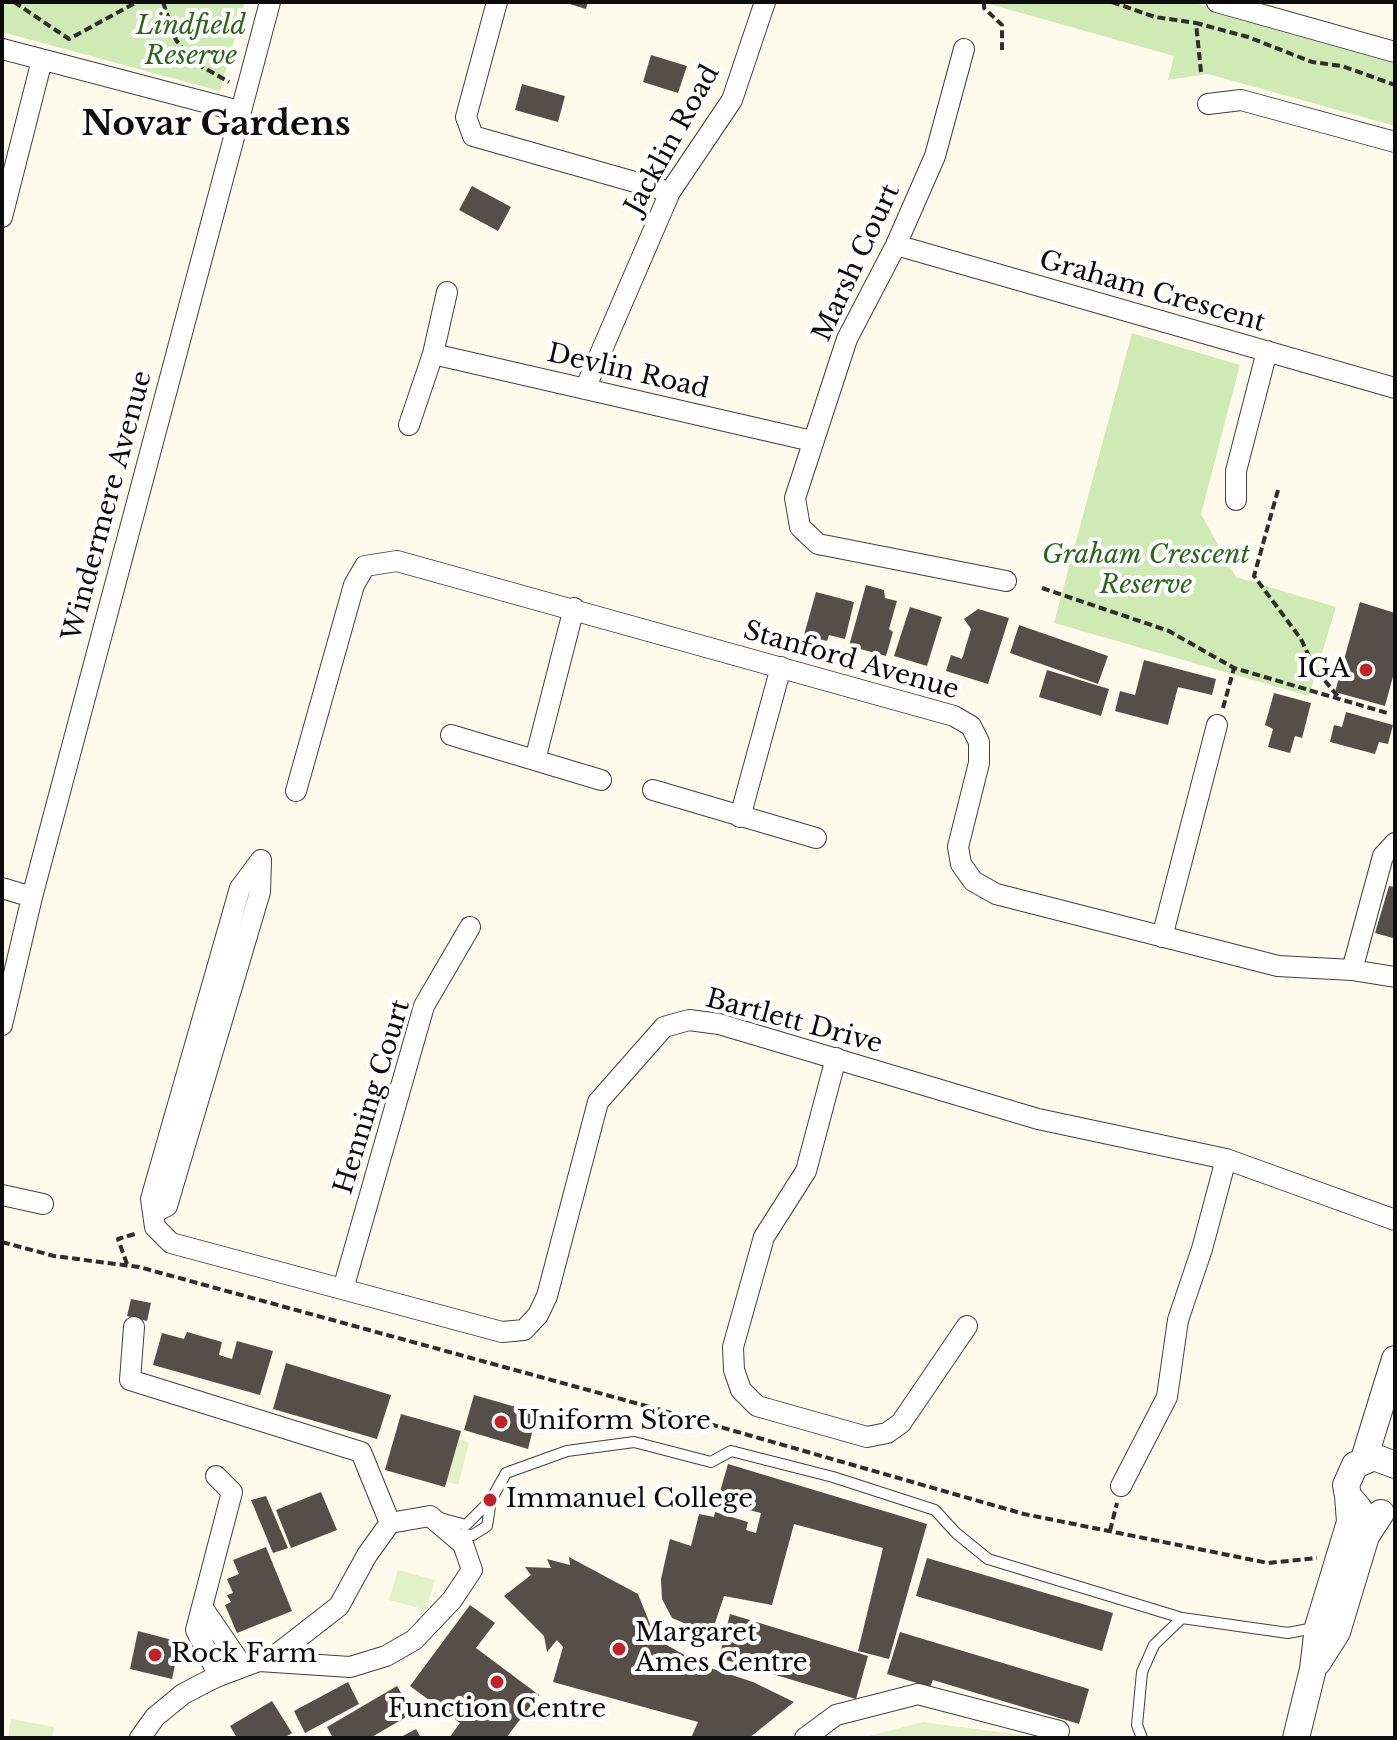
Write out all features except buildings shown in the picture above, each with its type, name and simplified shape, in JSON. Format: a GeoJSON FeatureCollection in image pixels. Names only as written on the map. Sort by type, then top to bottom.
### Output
{"type":"FeatureCollection","features":[{"type":"Feature","properties":{"kind":"street","name":"Windermere Avenue"},"geometry":{"type":"LineString","coordinates":[[2,1025],[32,897],[270,2]]}},
{"type":"Feature","properties":{"kind":"street"},"geometry":{"type":"LineString","coordinates":[[497,2],[466,117],[473,136],[670,192]]}},
{"type":"Feature","properties":{"kind":"street","name":"Jacklin Road"},"geometry":{"type":"LineString","coordinates":[[585,389],[670,192],[732,100],[765,2]]}},
{"type":"Feature","properties":{"kind":"street"},"geometry":{"type":"LineString","coordinates":[[1217,2],[1395,52]]}},
{"type":"Feature","properties":{"kind":"street"},"geometry":{"type":"LineString","coordinates":[[2,49],[239,111]]}},
{"type":"Feature","properties":{"kind":"street","name":"Marsh Court"},"geometry":{"type":"LineString","coordinates":[[964,49],[935,156],[896,245],[847,339],[795,498],[800,527],[818,544],[1006,581]]}},
{"type":"Feature","properties":{"kind":"street"},"geometry":{"type":"LineString","coordinates":[[2,217],[42,60]]}},
{"type":"Feature","properties":{"kind":"street"},"geometry":{"type":"LineString","coordinates":[[1208,104],[1241,100],[1395,142]]}},
{"type":"Feature","properties":{"kind":"street","name":"Graham Crescent"},"geometry":{"type":"LineString","coordinates":[[896,245],[1267,351],[1394,382]]}},
{"type":"Feature","properties":{"kind":"street"},"geometry":{"type":"LineString","coordinates":[[409,425],[433,354],[447,292]]}},
{"type":"Feature","properties":{"kind":"street"},"geometry":{"type":"LineString","coordinates":[[1236,500],[1236,471],[1267,351]]}},
{"type":"Feature","properties":{"kind":"street","name":"Devlin Road"},"geometry":{"type":"LineString","coordinates":[[433,354],[812,441]]}},
{"type":"Feature","properties":{"kind":"street","name":"Stanford Avenue"},"geometry":{"type":"LineString","coordinates":[[296,791],[354,585],[365,566],[397,561],[954,716],[971,726],[979,742],[979,763],[958,847],[961,864],[973,881],[996,894],[1278,966],[1352,970],[1395,977]]}},
{"type":"Feature","properties":{"kind":"street"},"geometry":{"type":"LineString","coordinates":[[535,760],[574,608]]}},
{"type":"Feature","properties":{"kind":"street"},"geometry":{"type":"LineString","coordinates":[[740,817],[781,667]]}},
{"type":"Feature","properties":{"kind":"street"},"geometry":{"type":"LineString","coordinates":[[1162,937],[1220,717]]}},
{"type":"Feature","properties":{"kind":"street"},"geometry":{"type":"LineString","coordinates":[[451,735],[601,780]]}},
{"type":"Feature","properties":{"kind":"street"},"geometry":{"type":"LineString","coordinates":[[653,790],[816,838]]}},
{"type":"Feature","properties":{"kind":"street"},"geometry":{"type":"LineString","coordinates":[[1352,970],[1383,856],[1395,843]]}},
{"type":"Feature","properties":{"kind":"street"},"geometry":{"type":"LineString","coordinates":[[261,860],[260,892],[167,1206],[155,1219],[151,1199],[240,888],[261,860]]}},
{"type":"Feature","properties":{"kind":"street"},"geometry":{"type":"LineString","coordinates":[[2,888],[32,897]]}},
{"type":"Feature","properties":{"kind":"street","name":"Henning Court"},"geometry":{"type":"LineString","coordinates":[[343,1289],[424,1006],[470,927]]}},
{"type":"Feature","properties":{"kind":"street","name":"Bartlett Drive"},"geometry":{"type":"LineString","coordinates":[[155,1219],[171,1243],[502,1332],[524,1330],[538,1315],[547,1296],[598,1102],[664,1027],[689,1020],[719,1024],[1038,1119],[1226,1159],[1395,1220]]}},
{"type":"Feature","properties":{"kind":"street"},"geometry":{"type":"LineString","coordinates":[[836,1058],[806,1171],[774,1220],[760,1251],[733,1347],[734,1370],[741,1390],[757,1406],[867,1437],[887,1433],[901,1423],[967,1326]]}},
{"type":"Feature","properties":{"kind":"street"},"geometry":{"type":"LineString","coordinates":[[1121,1486],[1167,1397],[1178,1320],[1202,1249],[1226,1159]]}},
{"type":"Feature","properties":{"kind":"street"},"geometry":{"type":"LineString","coordinates":[[2,1195],[43,1204]]}},
{"type":"Feature","properties":{"kind":"street"},"geometry":{"type":"LineString","coordinates":[[134,1327],[130,1380],[361,1452],[390,1523]]}},
{"type":"Feature","properties":{"kind":"street"},"geometry":{"type":"LineString","coordinates":[[1296,1738],[1313,1669],[1318,1627],[1350,1522],[1349,1474],[1364,1459],[1395,1359]]}},
{"type":"Feature","properties":{"kind":"street"},"geometry":{"type":"LineString","coordinates":[[1364,1459],[1374,1457],[1395,1463]]}},
{"type":"Feature","properties":{"kind":"street"},"geometry":{"type":"LineString","coordinates":[[216,1476],[232,1492],[196,1630],[219,1676]]}},
{"type":"Feature","properties":{"kind":"street"},"geometry":{"type":"LineString","coordinates":[[1348,1496],[1363,1512],[1388,1510]]}},
{"type":"Feature","properties":{"kind":"street"},"geometry":{"type":"LineString","coordinates":[[1313,1669],[1337,1632],[1366,1536],[1388,1510]]}},
{"type":"Feature","properties":{"kind":"street"},"geometry":{"type":"LineString","coordinates":[[140,1738],[155,1717],[183,1694],[219,1676],[251,1664],[276,1655],[339,1606],[367,1555],[390,1523],[430,1516],[463,1544],[472,1570],[452,1600],[414,1640],[386,1656],[350,1667],[251,1664],[202,1607]]}},
{"type":"Feature","properties":{"kind":"street"},"geometry":{"type":"LineString","coordinates":[[805,1738],[836,1715],[918,1694],[1059,1731]]}},
{"type":"Feature","properties":{"kind":"lane"},"geometry":{"type":"LineString","coordinates":[[430,1516],[466,1525],[491,1500],[506,1473],[567,1451],[634,1442],[711,1462],[731,1451],[833,1477],[935,1510],[956,1533],[988,1559],[1182,1618],[1288,1633],[1318,1627]]}},
{"type":"Feature","properties":{"kind":"lane"},"geometry":{"type":"LineString","coordinates":[[449,1534],[473,1535],[487,1526],[491,1500]]}},
{"type":"Feature","properties":{"kind":"lane"},"geometry":{"type":"LineString","coordinates":[[1142,1738],[1137,1725],[1142,1672],[1154,1645],[1182,1618]]}},
{"type":"Feature","properties":{"kind":"path"},"geometry":{"type":"LineString","coordinates":[[14,2],[69,39],[137,2]]}},
{"type":"Feature","properties":{"kind":"path"},"geometry":{"type":"LineString","coordinates":[[163,2],[176,40],[192,61],[232,86]]}},
{"type":"Feature","properties":{"kind":"path"},"geometry":{"type":"LineString","coordinates":[[984,2],[984,8],[1002,25],[1002,50]]}},
{"type":"Feature","properties":{"kind":"path"},"geometry":{"type":"LineString","coordinates":[[1112,2],[1155,17],[1196,23],[1248,37],[1284,53],[1342,66],[1395,85]]}},
{"type":"Feature","properties":{"kind":"path"},"geometry":{"type":"LineString","coordinates":[[1196,23],[1201,72]]}},
{"type":"Feature","properties":{"kind":"path"},"geometry":{"type":"LineString","coordinates":[[1278,490],[1254,576],[1301,639],[1314,667],[1339,698]]}},
{"type":"Feature","properties":{"kind":"path"},"geometry":{"type":"LineString","coordinates":[[1042,588],[1169,631],[1234,668],[1387,713]]}},
{"type":"Feature","properties":{"kind":"path"},"geometry":{"type":"LineString","coordinates":[[1220,717],[1234,668]]}},
{"type":"Feature","properties":{"kind":"path"},"geometry":{"type":"LineString","coordinates":[[128,1266],[118,1239],[155,1219]]}},
{"type":"Feature","properties":{"kind":"path"},"geometry":{"type":"LineString","coordinates":[[2,1242],[54,1256],[128,1266],[661,1410],[1024,1514],[1268,1563],[1320,1558]]}},
{"type":"Feature","properties":{"kind":"path"},"geometry":{"type":"LineString","coordinates":[[1110,1531],[1121,1486]]}},
{"type":"Feature","properties":{"kind":"green space","name":"Lindfield Reserve"},"geometry":{"type":"Polygon","coordinates":[[[2,2],[245,2],[220,91],[2,32],[2,2]]]}},
{"type":"Feature","properties":{"kind":"green space"},"geometry":{"type":"Polygon","coordinates":[[[982,2],[1191,2],[1395,58],[1395,126],[1208,74],[1168,80],[1174,56],[982,2]]]}},
{"type":"Feature","properties":{"kind":"green space","name":"Graham Crescent Reserve"},"geometry":{"type":"Polygon","coordinates":[[[1132,333],[1240,365],[1201,514],[1236,577],[1336,607],[1309,696],[1054,623],[1132,333]]]}},
{"type":"Feature","properties":{"kind":"green space"},"geometry":{"type":"Polygon","coordinates":[[[458,1439],[469,1443],[458,1485],[446,1481],[458,1439]]]}},
{"type":"Feature","properties":{"kind":"green space"},"geometry":{"type":"Polygon","coordinates":[[[398,1570],[435,1580],[426,1610],[389,1600],[398,1570]]]}},
{"type":"Feature","properties":{"kind":"green space"},"geometry":{"type":"Polygon","coordinates":[[[11,1719],[54,1727],[52,1738],[8,1738],[11,1719]]]}},
{"type":"Feature","properties":{"kind":"green space"},"geometry":{"type":"Polygon","coordinates":[[[923,1722],[1020,1735],[1028,1738],[861,1738],[923,1722]]]}},
{"type":"Feature","properties":{"kind":"place","name":"IGA"},"geometry":{"type":"Point","coordinates":[1366,670]}},
{"type":"Feature","properties":{"kind":"place","name":"Uniform Store"},"geometry":{"type":"Point","coordinates":[501,1422]}},
{"type":"Feature","properties":{"kind":"place","name":"Immanuel College"},"geometry":{"type":"Point","coordinates":[490,1500]}},
{"type":"Feature","properties":{"kind":"place","name":"Margaret Ames Centre"},"geometry":{"type":"Point","coordinates":[619,1649]}},
{"type":"Feature","properties":{"kind":"place","name":"Rock Farm"},"geometry":{"type":"Point","coordinates":[155,1655]}},
{"type":"Feature","properties":{"kind":"place","name":"Function Centre"},"geometry":{"type":"Point","coordinates":[497,1682]}},
{"type":"Feature","properties":{"kind":"district","name":"Novar Gardens"},"geometry":{"type":"Point","coordinates":[216,125]}}]}
